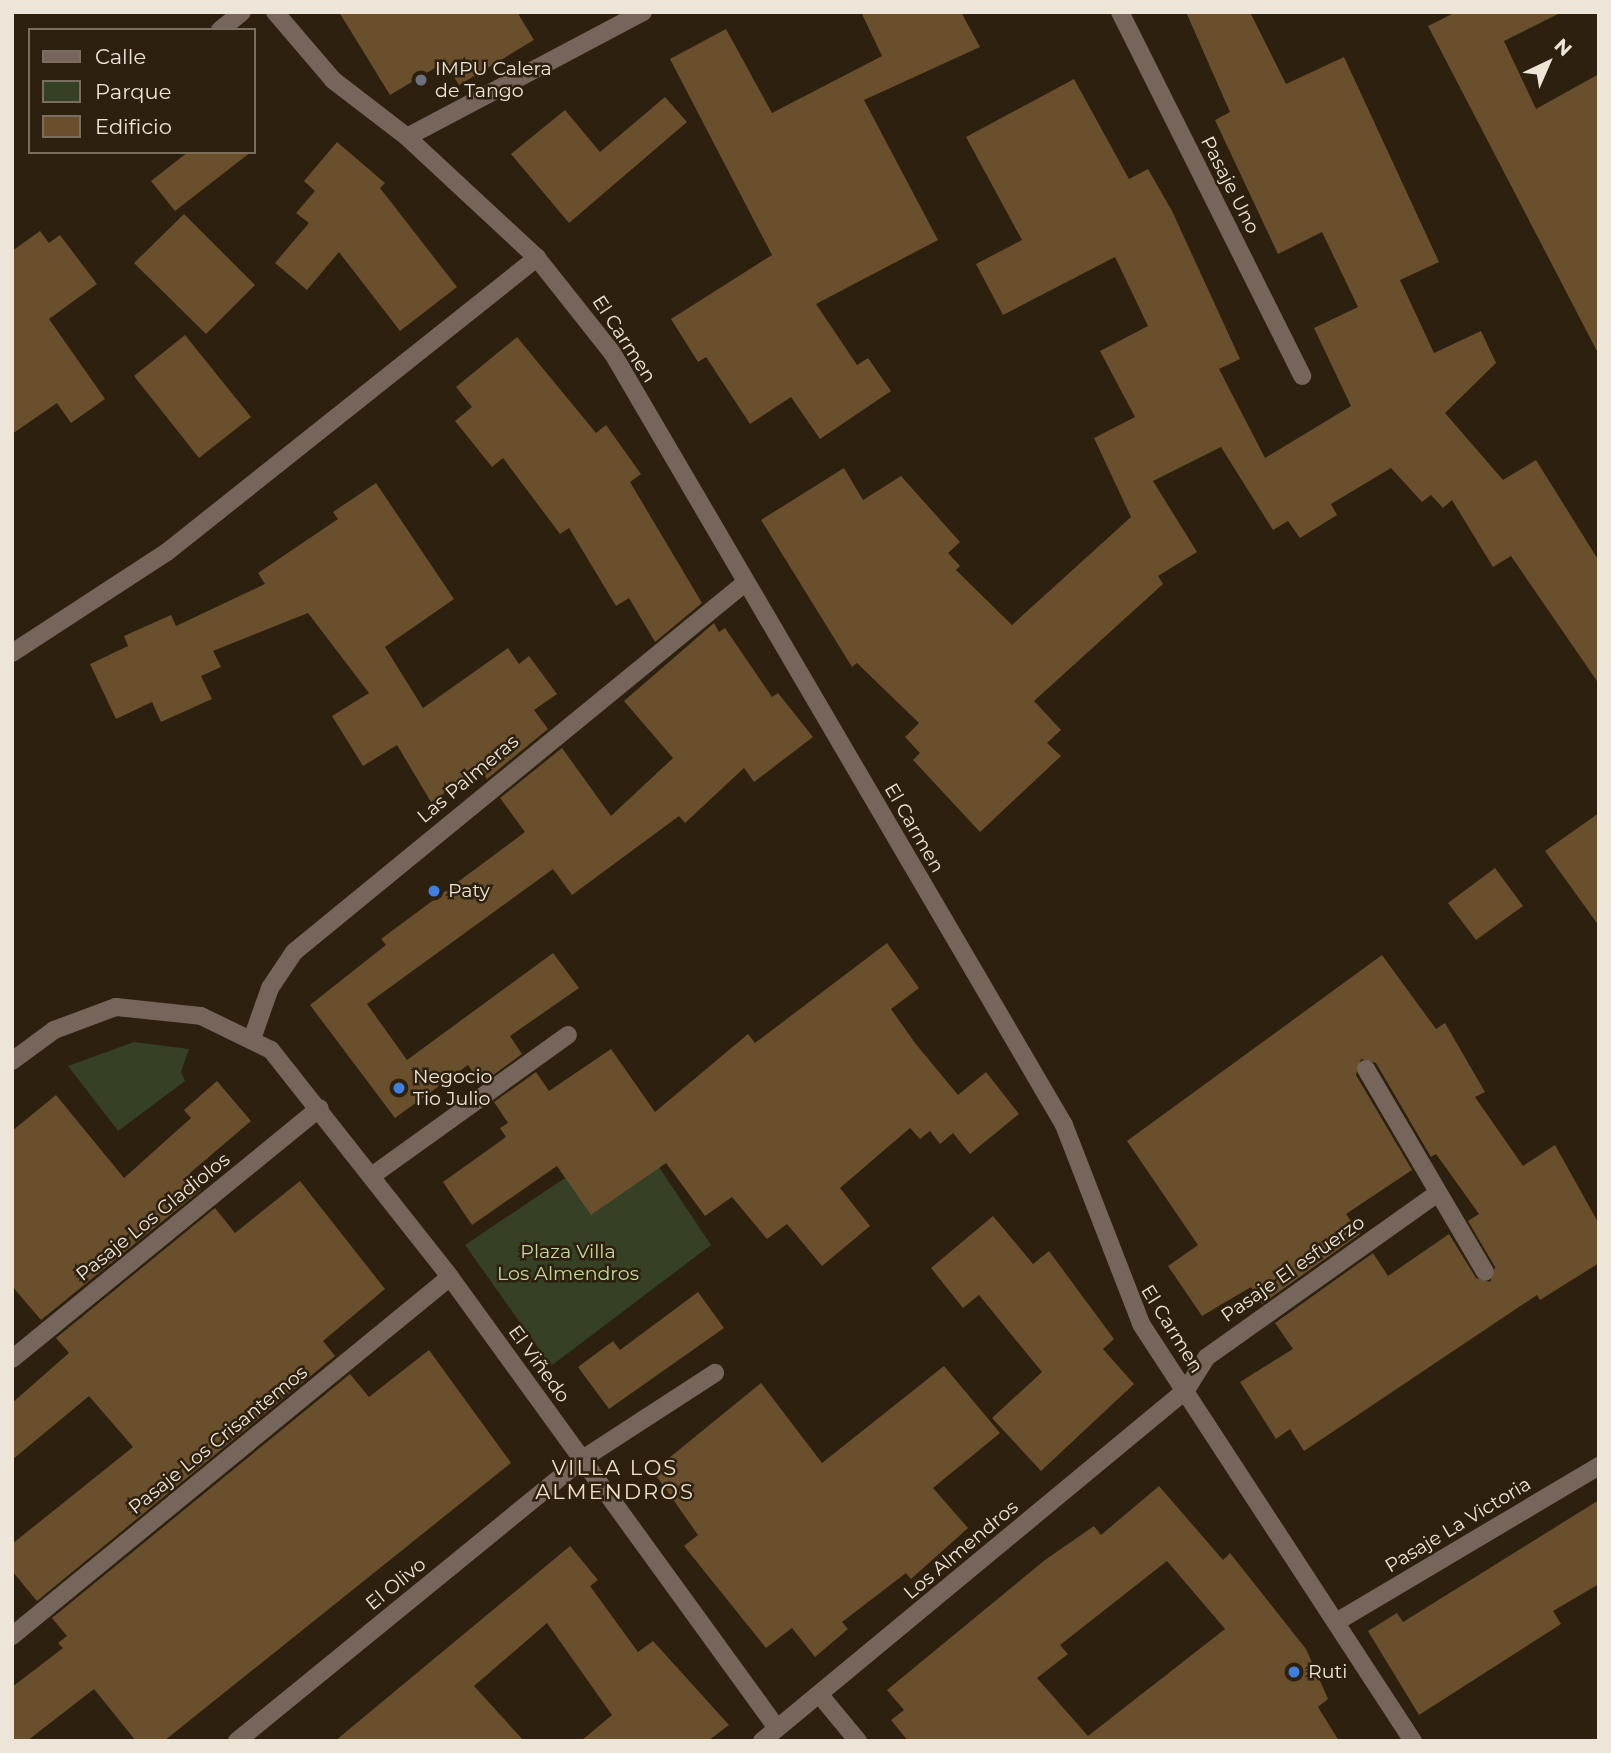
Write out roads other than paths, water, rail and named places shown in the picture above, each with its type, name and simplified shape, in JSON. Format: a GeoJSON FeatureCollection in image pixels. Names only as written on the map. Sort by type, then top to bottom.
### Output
{"type":"FeatureCollection","features":[{"type":"Feature","properties":{"kind":"street"},"geometry":{"type":"LineString","coordinates":[[222,28],[242,12]]}},
{"type":"Feature","properties":{"kind":"street","name":"El Carmen"},"geometry":{"type":"LineString","coordinates":[[275,12],[333,80],[407,137],[537,258],[613,354],[1064,1125],[1121,1285],[1413,1741]]}},
{"type":"Feature","properties":{"kind":"street"},"geometry":{"type":"LineString","coordinates":[[407,137],[643,12]]}},
{"type":"Feature","properties":{"kind":"street","name":"Pasaje Uno"},"geometry":{"type":"LineString","coordinates":[[1121,12],[1302,376]]}},
{"type":"Feature","properties":{"kind":"street"},"geometry":{"type":"LineString","coordinates":[[12,653],[167,552],[537,258]]}},
{"type":"Feature","properties":{"kind":"street","name":"Las Palmeras"},"geometry":{"type":"LineString","coordinates":[[253,1036],[270,988],[294,952],[746,582]]}},
{"type":"Feature","properties":{"kind":"street"},"geometry":{"type":"LineString","coordinates":[[12,1061],[54,1030],[117,1007],[178,1011],[253,1036]]}},
{"type":"Feature","properties":{"kind":"street"},"geometry":{"type":"LineString","coordinates":[[373,1175],[568,1035]]}},
{"type":"Feature","properties":{"kind":"street","name":"El Viñedo"},"geometry":{"type":"LineString","coordinates":[[253,1036],[320,1108],[373,1175],[777,1728]]}},
{"type":"Feature","properties":{"kind":"street"},"geometry":{"type":"LineString","coordinates":[[1366,1069],[1436,1194],[1485,1272]]}},
{"type":"Feature","properties":{"kind":"street","name":"Pasaje Los Gladiolos"},"geometry":{"type":"LineString","coordinates":[[12,1359],[320,1108]]}},
{"type":"Feature","properties":{"kind":"street","name":"Pasaje El esfuerzo"},"geometry":{"type":"LineString","coordinates":[[1186,1390],[1207,1356],[1436,1194]]}},
{"type":"Feature","properties":{"kind":"street","name":"Pasaje Los Crisantemos"},"geometry":{"type":"LineString","coordinates":[[12,1636],[450,1277]]}},
{"type":"Feature","properties":{"kind":"street","name":"El Olivo"},"geometry":{"type":"LineString","coordinates":[[237,1741],[581,1460],[715,1373]]}},
{"type":"Feature","properties":{"kind":"street","name":"Los Almendros"},"geometry":{"type":"LineString","coordinates":[[761,1741],[1186,1390]]}},
{"type":"Feature","properties":{"kind":"street","name":"Pasaje La Victoria"},"geometry":{"type":"LineString","coordinates":[[1338,1621],[1599,1466]]}},
{"type":"Feature","properties":{"kind":"street"},"geometry":{"type":"LineString","coordinates":[[819,1694],[858,1741]]}},
{"type":"Feature","properties":{"kind":"place","name":"IMPU Calera de Tango"},"geometry":{"type":"Point","coordinates":[421,80]}},
{"type":"Feature","properties":{"kind":"place","name":"Paty"},"geometry":{"type":"Point","coordinates":[434,891]}},
{"type":"Feature","properties":{"kind":"place","name":"Negocio Tio Julio"},"geometry":{"type":"Point","coordinates":[399,1088]}},
{"type":"Feature","properties":{"kind":"place","name":"Ruti"},"geometry":{"type":"Point","coordinates":[1294,1672]}},
{"type":"Feature","properties":{"kind":"district","name":"VILLA LOS ALMENDROS"},"geometry":{"type":"Point","coordinates":[615,1480]}},
{"type":"Feature","properties":{"kind":"park label","name":"Plaza Villa Los Almendros"},"geometry":{"type":"Point","coordinates":[568,1263]}}]}
